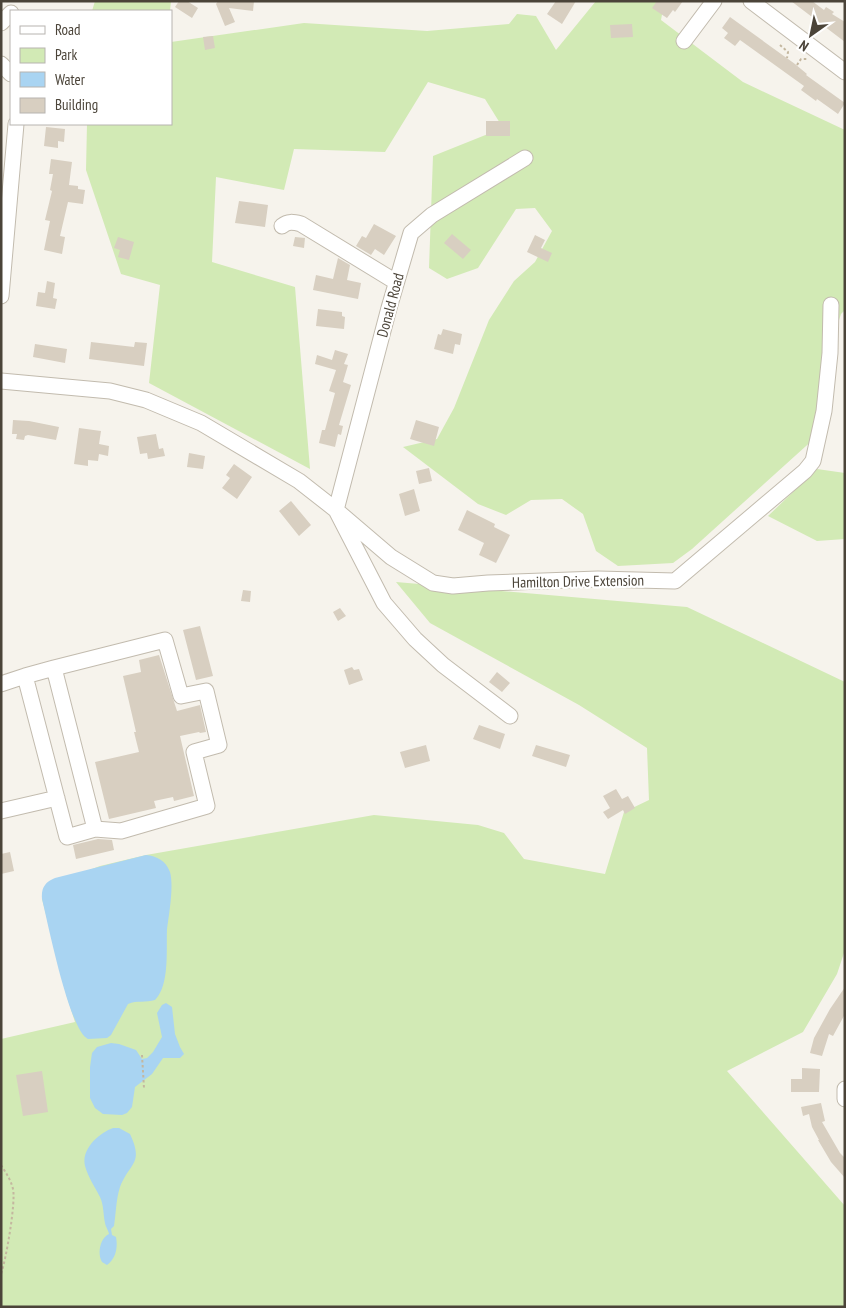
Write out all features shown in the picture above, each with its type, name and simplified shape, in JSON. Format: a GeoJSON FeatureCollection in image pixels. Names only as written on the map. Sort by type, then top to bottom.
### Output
{"type":"FeatureCollection","features":[{"type":"Feature","properties":{"kind":"street"},"geometry":{"type":"LineString","coordinates":[[684,41],[714,1]]}},
{"type":"Feature","properties":{"kind":"street"},"geometry":{"type":"LineString","coordinates":[[751,1],[845,72]]}},
{"type":"Feature","properties":{"kind":"street"},"geometry":{"type":"LineString","coordinates":[[1,23],[10,14]]}},
{"type":"Feature","properties":{"kind":"street"},"geometry":{"type":"LineString","coordinates":[[1,64],[10,73]]}},
{"type":"Feature","properties":{"kind":"street"},"geometry":{"type":"LineString","coordinates":[[1,296],[16,125]]}},
{"type":"Feature","properties":{"kind":"street","name":"Donald Road"},"geometry":{"type":"LineString","coordinates":[[336,510],[396,282],[411,234],[432,215],[525,158]]}},
{"type":"Feature","properties":{"kind":"street"},"geometry":{"type":"LineString","coordinates":[[282,226],[293,222],[301,224],[396,282]]}},
{"type":"Feature","properties":{"kind":"street","name":"Hamilton Drive Extension"},"geometry":{"type":"LineString","coordinates":[[1,382],[110,391],[146,400],[201,423],[299,481],[390,557],[433,583],[453,586],[598,579],[675,581],[805,471],[813,461],[824,411],[830,353],[831,305]]}},
{"type":"Feature","properties":{"kind":"street","name":"Hamilton Drive Extension"},"geometry":{"type":"LineString","coordinates":[[336,510],[384,603],[415,640],[443,665],[510,716]]}},
{"type":"Feature","properties":{"kind":"street"},"geometry":{"type":"LineString","coordinates":[[1,684],[25,676],[54,668],[165,640],[181,696],[206,691],[219,745],[194,752],[207,806],[121,831],[95,829],[67,837],[25,676]]}},
{"type":"Feature","properties":{"kind":"street"},"geometry":{"type":"LineString","coordinates":[[54,668],[95,829]]}},
{"type":"Feature","properties":{"kind":"street"},"geometry":{"type":"LineString","coordinates":[[1,811],[57,798]]}},
{"type":"Feature","properties":{"kind":"street"},"geometry":{"type":"LineString","coordinates":[[845,1089],[845,1100]]}},
{"type":"Feature","properties":{"kind":"path"},"geometry":{"type":"LineString","coordinates":[[780,45],[788,52],[787,58]]}},
{"type":"Feature","properties":{"kind":"path"},"geometry":{"type":"LineString","coordinates":[[797,65],[801,59],[810,60]]}},
{"type":"Feature","properties":{"kind":"path"},"geometry":{"type":"LineString","coordinates":[[142,1055],[144,1088]]}},
{"type":"Feature","properties":{"kind":"path"},"geometry":{"type":"LineString","coordinates":[[1,1165],[14,1191],[9,1233],[1,1274]]}},
{"type":"Feature","properties":{"kind":"green space"},"geometry":{"type":"Polygon","coordinates":[[[95,1],[171,1],[170,10],[92,10],[95,1]]]}},
{"type":"Feature","properties":{"kind":"green space"},"geometry":{"type":"Polygon","coordinates":[[[596,1],[658,1],[663,9],[661,20],[743,82],[845,130],[845,310],[841,314],[820,378],[816,437],[692,549],[673,563],[618,566],[596,551],[583,514],[562,499],[531,500],[506,515],[478,504],[403,447],[437,439],[454,408],[489,320],[514,281],[535,262],[552,231],[535,208],[516,209],[478,268],[447,279],[429,268],[433,156],[503,128],[485,99],[428,82],[385,152],[294,149],[284,190],[216,177],[212,262],[295,287],[310,469],[149,383],[160,285],[121,274],[86,170],[87,125],[172,125],[172,42],[304,23],[427,31],[509,24],[517,14],[536,16],[556,50],[596,1]]]}},
{"type":"Feature","properties":{"kind":"green space"},"geometry":{"type":"Polygon","coordinates":[[[817,469],[845,473],[845,539],[817,541],[768,516],[817,469]]]}},
{"type":"Feature","properties":{"kind":"green space"},"geometry":{"type":"Polygon","coordinates":[[[396,582],[687,607],[845,682],[845,950],[837,974],[803,1032],[727,1071],[845,1206],[845,1307],[1,1307],[1,1039],[75,1022],[42,899],[44,887],[100,866],[146,855],[374,815],[478,825],[504,833],[524,859],[605,874],[624,812],[649,800],[647,748],[579,705],[430,623],[396,582]]]}},
{"type":"Feature","properties":{"kind":"water"},"geometry":{"type":"Polygon","coordinates":[[[146,855],[164,862],[170,872],[172,885],[163,985],[155,1000],[128,1004],[111,1035],[107,1038],[88,1039],[81,1031],[74,1017],[60,975],[42,892],[46,884],[55,878],[146,855]]]}},
{"type":"Feature","properties":{"kind":"water"},"geometry":{"type":"Polygon","coordinates":[[[166,1003],[172,1007],[175,1034],[184,1054],[180,1058],[163,1058],[152,1074],[135,1087],[132,1107],[127,1113],[122,1115],[103,1114],[95,1108],[90,1098],[92,1053],[97,1047],[111,1043],[136,1050],[142,1059],[147,1058],[162,1037],[157,1013],[162,1005],[166,1003]]]}},
{"type":"Feature","properties":{"kind":"water"},"geometry":{"type":"Polygon","coordinates":[[[113,1128],[119,1128],[130,1134],[136,1151],[136,1157],[120,1187],[114,1226],[111,1229],[112,1235],[116,1237],[117,1245],[112,1260],[107,1265],[100,1259],[100,1251],[103,1239],[109,1234],[101,1200],[88,1174],[84,1160],[92,1142],[113,1128]]]}},
{"type":"Feature","properties":{"kind":"building"},"geometry":{"type":"Polygon","coordinates":[[[179,1],[187,1],[198,8],[192,18],[175,7],[179,1]]]}},
{"type":"Feature","properties":{"kind":"building"},"geometry":{"type":"Polygon","coordinates":[[[218,1],[254,1],[253,11],[229,8],[235,22],[225,26],[216,4],[218,1]]]}},
{"type":"Feature","properties":{"kind":"building"},"geometry":{"type":"Polygon","coordinates":[[[556,1],[576,1],[562,24],[547,14],[556,1]]]}},
{"type":"Feature","properties":{"kind":"building"},"geometry":{"type":"Polygon","coordinates":[[[657,1],[683,1],[675,12],[673,10],[667,18],[652,8],[657,1]]]}},
{"type":"Feature","properties":{"kind":"building"},"geometry":{"type":"Polygon","coordinates":[[[791,1],[812,1],[824,10],[826,7],[834,12],[832,14],[845,22],[845,42],[791,1]]]}},
{"type":"Feature","properties":{"kind":"building"},"geometry":{"type":"Polygon","coordinates":[[[730,17],[845,103],[838,114],[801,90],[804,86],[740,40],[735,46],[724,38],[728,33],[722,28],[730,17]]]}},
{"type":"Feature","properties":{"kind":"building"},"geometry":{"type":"Polygon","coordinates":[[[632,24],[633,37],[611,38],[610,25],[632,24]]]}},
{"type":"Feature","properties":{"kind":"building"},"geometry":{"type":"Polygon","coordinates":[[[213,36],[215,48],[205,50],[203,37],[213,36]]]}},
{"type":"Feature","properties":{"kind":"building"},"geometry":{"type":"Polygon","coordinates":[[[486,121],[510,121],[510,136],[486,136],[486,121]]]}},
{"type":"Feature","properties":{"kind":"building"},"geometry":{"type":"Polygon","coordinates":[[[46,127],[65,129],[64,142],[58,141],[58,148],[44,146],[46,127]]]}},
{"type":"Feature","properties":{"kind":"building"},"geometry":{"type":"Polygon","coordinates":[[[51,159],[72,162],[69,185],[78,186],[78,189],[85,190],[83,204],[68,202],[60,236],[65,237],[62,254],[44,250],[50,221],[45,220],[52,191],[50,190],[53,174],[49,174],[51,159]]]}},
{"type":"Feature","properties":{"kind":"building"},"geometry":{"type":"Polygon","coordinates":[[[239,201],[268,205],[265,227],[235,223],[239,201]]]}},
{"type":"Feature","properties":{"kind":"building"},"geometry":{"type":"Polygon","coordinates":[[[374,224],[396,236],[384,255],[375,249],[371,255],[356,246],[362,236],[366,238],[374,224]]]}},
{"type":"Feature","properties":{"kind":"building"},"geometry":{"type":"Polygon","coordinates":[[[452,234],[471,250],[463,259],[444,243],[452,234]]]}},
{"type":"Feature","properties":{"kind":"building"},"geometry":{"type":"Polygon","coordinates":[[[535,235],[545,240],[541,248],[552,253],[548,262],[527,252],[535,235]]]}},
{"type":"Feature","properties":{"kind":"building"},"geometry":{"type":"Polygon","coordinates":[[[118,237],[134,242],[129,260],[118,257],[120,250],[114,248],[118,237]]]}},
{"type":"Feature","properties":{"kind":"building"},"geometry":{"type":"Polygon","coordinates":[[[295,237],[305,238],[304,248],[293,246],[295,237]]]}},
{"type":"Feature","properties":{"kind":"building"},"geometry":{"type":"Polygon","coordinates":[[[338,258],[350,265],[347,280],[361,283],[358,299],[313,290],[316,275],[333,279],[338,258]]]}},
{"type":"Feature","properties":{"kind":"building"},"geometry":{"type":"Polygon","coordinates":[[[47,281],[55,283],[53,298],[57,299],[55,309],[36,306],[38,292],[45,293],[47,281]]]}},
{"type":"Feature","properties":{"kind":"building"},"geometry":{"type":"Polygon","coordinates":[[[318,309],[342,312],[342,316],[345,317],[344,329],[316,326],[318,309]]]}},
{"type":"Feature","properties":{"kind":"building"},"geometry":{"type":"Polygon","coordinates":[[[443,329],[462,334],[460,345],[455,344],[453,354],[434,349],[438,334],[441,335],[443,329]]]}},
{"type":"Feature","properties":{"kind":"building"},"geometry":{"type":"Polygon","coordinates":[[[91,342],[134,347],[135,342],[147,343],[144,366],[89,359],[91,342]]]}},
{"type":"Feature","properties":{"kind":"building"},"geometry":{"type":"Polygon","coordinates":[[[35,344],[67,349],[65,363],[33,357],[35,344]]]}},
{"type":"Feature","properties":{"kind":"building"},"geometry":{"type":"Polygon","coordinates":[[[335,350],[348,354],[344,364],[348,365],[343,382],[351,385],[339,425],[343,426],[341,435],[338,434],[335,447],[319,443],[322,430],[325,430],[335,393],[329,391],[336,370],[315,364],[317,355],[332,360],[335,350]]]}},
{"type":"Feature","properties":{"kind":"building"},"geometry":{"type":"Polygon","coordinates":[[[13,420],[59,427],[56,440],[28,435],[25,436],[24,440],[16,439],[17,434],[12,434],[13,420]]]}},
{"type":"Feature","properties":{"kind":"building"},"geometry":{"type":"Polygon","coordinates":[[[416,420],[439,427],[434,446],[410,439],[416,420]]]}},
{"type":"Feature","properties":{"kind":"building"},"geometry":{"type":"Polygon","coordinates":[[[79,428],[101,431],[99,444],[109,446],[108,456],[99,454],[98,461],[88,460],[88,466],[74,464],[79,428]]]}},
{"type":"Feature","properties":{"kind":"building"},"geometry":{"type":"Polygon","coordinates":[[[156,434],[159,449],[163,448],[165,456],[148,459],[147,453],[140,454],[137,437],[156,434]]]}},
{"type":"Feature","properties":{"kind":"building"},"geometry":{"type":"Polygon","coordinates":[[[189,453],[205,456],[203,469],[187,467],[189,453]]]}},
{"type":"Feature","properties":{"kind":"building"},"geometry":{"type":"Polygon","coordinates":[[[234,464],[252,477],[237,499],[222,488],[230,478],[226,475],[234,464]]]}},
{"type":"Feature","properties":{"kind":"building"},"geometry":{"type":"Polygon","coordinates":[[[429,468],[432,481],[419,484],[416,471],[429,468]]]}},
{"type":"Feature","properties":{"kind":"building"},"geometry":{"type":"Polygon","coordinates":[[[414,489],[420,511],[405,516],[399,494],[414,489]]]}},
{"type":"Feature","properties":{"kind":"building"},"geometry":{"type":"Polygon","coordinates":[[[291,501],[311,525],[299,536],[279,511],[291,501]]]}},
{"type":"Feature","properties":{"kind":"building"},"geometry":{"type":"Polygon","coordinates":[[[467,510],[495,524],[494,527],[510,535],[496,563],[479,555],[484,543],[458,530],[467,510]]]}},
{"type":"Feature","properties":{"kind":"building"},"geometry":{"type":"Polygon","coordinates":[[[243,590],[251,591],[250,602],[241,601],[243,590]]]}},
{"type":"Feature","properties":{"kind":"building"},"geometry":{"type":"Polygon","coordinates":[[[340,608],[346,616],[338,621],[333,612],[340,608]]]}},
{"type":"Feature","properties":{"kind":"building"},"geometry":{"type":"Polygon","coordinates":[[[200,626],[213,676],[196,680],[183,630],[200,626]]]}},
{"type":"Feature","properties":{"kind":"building"},"geometry":{"type":"Polygon","coordinates":[[[159,655],[177,711],[200,705],[206,732],[180,736],[194,796],[174,801],[173,797],[154,801],[156,808],[109,819],[95,762],[139,752],[123,676],[141,672],[139,660],[159,655]]]}},
{"type":"Feature","properties":{"kind":"building"},"geometry":{"type":"Polygon","coordinates":[[[352,667],[354,670],[359,669],[363,680],[349,685],[344,670],[352,667]]]}},
{"type":"Feature","properties":{"kind":"building"},"geometry":{"type":"Polygon","coordinates":[[[497,672],[510,683],[502,692],[489,682],[497,672]]]}},
{"type":"Feature","properties":{"kind":"building"},"geometry":{"type":"Polygon","coordinates":[[[479,725],[505,734],[500,749],[473,739],[479,725]]]}},
{"type":"Feature","properties":{"kind":"building"},"geometry":{"type":"Polygon","coordinates":[[[426,745],[430,761],[405,768],[400,752],[426,745]]]}},
{"type":"Feature","properties":{"kind":"building"},"geometry":{"type":"Polygon","coordinates":[[[536,745],[570,755],[566,767],[532,756],[536,745]]]}},
{"type":"Feature","properties":{"kind":"building"},"geometry":{"type":"Polygon","coordinates":[[[616,789],[622,799],[628,796],[635,808],[625,814],[623,810],[608,819],[603,812],[610,808],[603,796],[616,789]]]}},
{"type":"Feature","properties":{"kind":"building"},"geometry":{"type":"Polygon","coordinates":[[[98,839],[112,840],[114,850],[76,859],[73,845],[98,839]]]}},
{"type":"Feature","properties":{"kind":"building"},"geometry":{"type":"Polygon","coordinates":[[[10,852],[14,871],[1,874],[1,854],[10,852]]]}},
{"type":"Feature","properties":{"kind":"building"},"geometry":{"type":"Polygon","coordinates":[[[845,987],[845,1014],[833,1036],[829,1034],[822,1056],[810,1053],[814,1038],[845,987]]]}},
{"type":"Feature","properties":{"kind":"building"},"geometry":{"type":"Polygon","coordinates":[[[802,1068],[820,1069],[819,1092],[791,1092],[791,1079],[802,1079],[802,1068]]]}},
{"type":"Feature","properties":{"kind":"building"},"geometry":{"type":"Polygon","coordinates":[[[42,1071],[48,1112],[23,1116],[16,1075],[42,1071]]]}},
{"type":"Feature","properties":{"kind":"building"},"geometry":{"type":"Polygon","coordinates":[[[821,1103],[825,1121],[822,1122],[840,1153],[845,1158],[845,1178],[831,1162],[818,1140],[809,1114],[803,1116],[801,1107],[821,1103]]]}}]}
